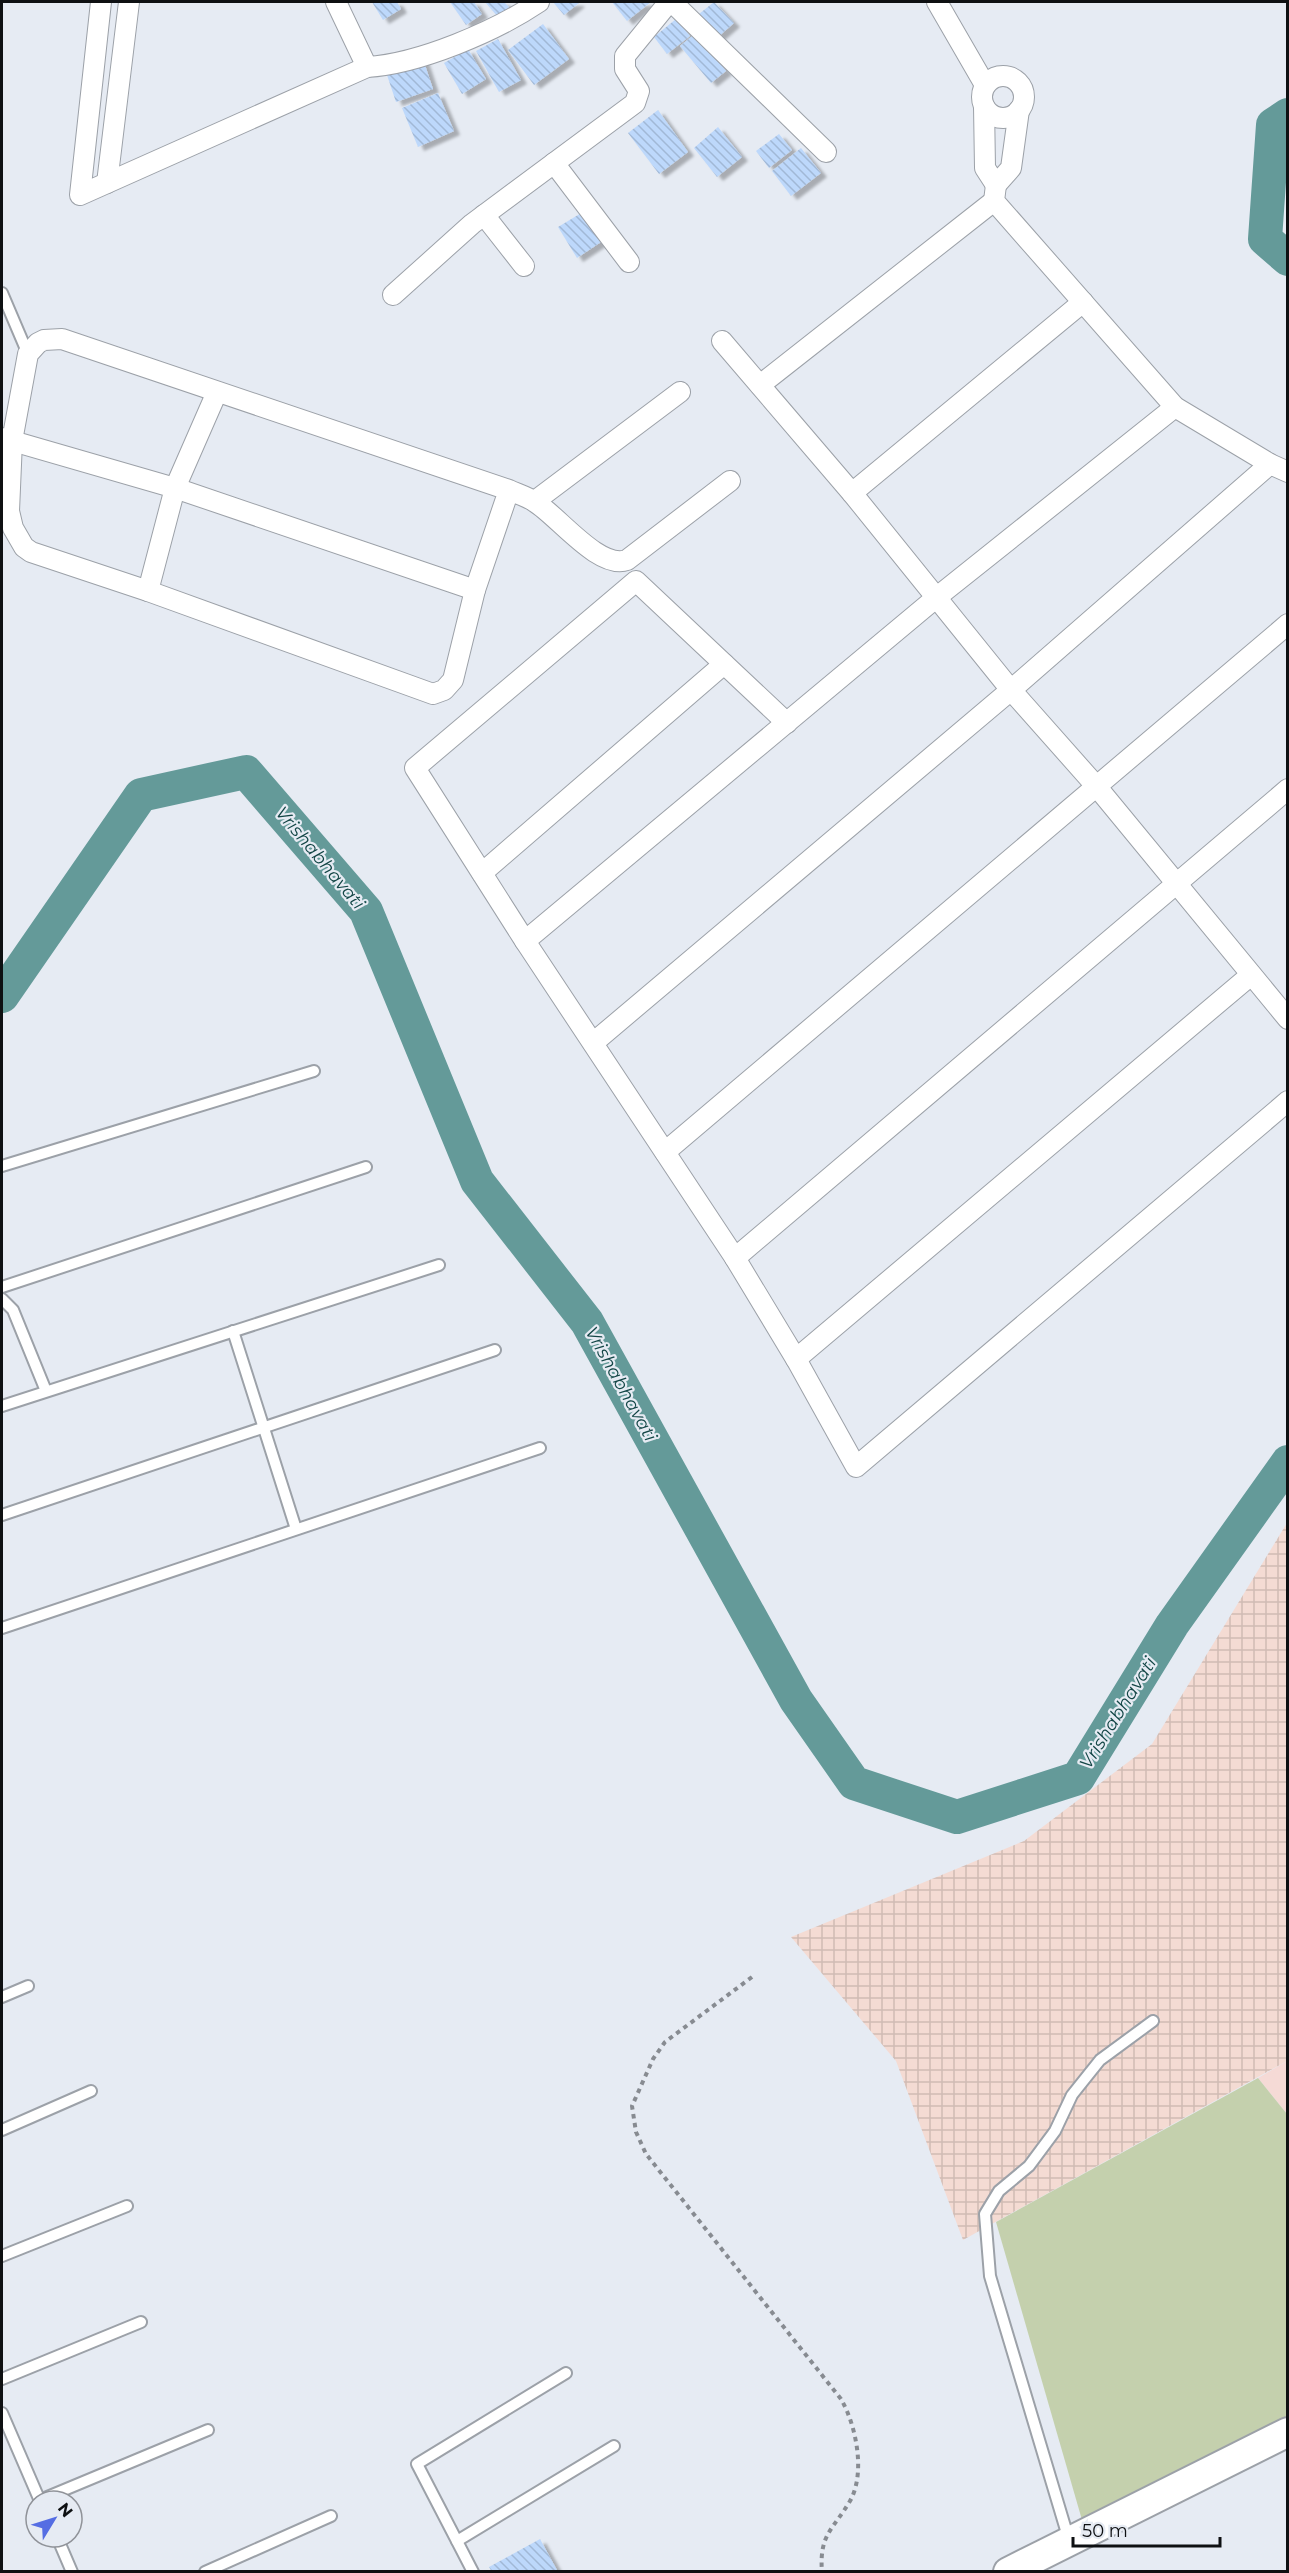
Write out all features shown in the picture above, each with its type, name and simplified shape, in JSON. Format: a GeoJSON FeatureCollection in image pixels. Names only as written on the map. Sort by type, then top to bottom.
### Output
{"type":"FeatureCollection","features":[{"type":"Feature","properties":{"kind":"street"},"geometry":{"type":"LineString","coordinates":[[101,2],[80,195],[367,67],[386,66],[454,45],[510,19],[539,2]]}},
{"type":"Feature","properties":{"kind":"street"},"geometry":{"type":"LineString","coordinates":[[107,183],[129,2]]}},
{"type":"Feature","properties":{"kind":"street"},"geometry":{"type":"LineString","coordinates":[[336,2],[367,67]]}},
{"type":"Feature","properties":{"kind":"street"},"geometry":{"type":"LineString","coordinates":[[393,295],[484,215],[635,103],[639,91],[625,69],[627,50],[671,2],[826,152]]}},
{"type":"Feature","properties":{"kind":"street"},"geometry":{"type":"LineString","coordinates":[[937,2],[985,85]]}},
{"type":"Feature","properties":{"kind":"street"},"geometry":{"type":"LineString","coordinates":[[593,1043],[1011,690],[1279,468],[1175,407],[1083,302],[995,193],[985,168],[982,92],[985,85],[996,77],[1003,76],[1016,80],[1023,91],[1024,98],[1019,110],[1011,168],[995,193],[760,385]]}},
{"type":"Feature","properties":{"kind":"street"},"geometry":{"type":"LineString","coordinates":[[984,106],[994,116],[1001,118],[1015,114],[1019,110]]}},
{"type":"Feature","properties":{"kind":"street"},"geometry":{"type":"LineString","coordinates":[[554,164],[629,262]]}},
{"type":"Feature","properties":{"kind":"street"},"geometry":{"type":"LineString","coordinates":[[484,215],[524,266]]}},
{"type":"Feature","properties":{"kind":"street"},"geometry":{"type":"LineString","coordinates":[[852,492],[1083,302]]}},
{"type":"Feature","properties":{"kind":"street"},"geometry":{"type":"LineString","coordinates":[[509,490],[475,590],[453,681],[444,690],[433,694],[148,591],[31,552],[24,547],[13,528],[9,511],[7,439],[28,354],[38,343],[45,340],[62,339],[509,490],[535,501],[598,554],[615,562],[621,562],[730,481]]}},
{"type":"Feature","properties":{"kind":"street"},"geometry":{"type":"LineString","coordinates":[[723,341],[852,492],[1011,690],[1097,787],[1287,1019]]}},
{"type":"Feature","properties":{"kind":"street"},"geometry":{"type":"LineString","coordinates":[[148,591],[175,488],[217,392]]}},
{"type":"Feature","properties":{"kind":"street"},"geometry":{"type":"LineString","coordinates":[[535,501],[680,392]]}},
{"type":"Feature","properties":{"kind":"street"},"geometry":{"type":"LineString","coordinates":[[525,941],[937,597],[1175,407]]}},
{"type":"Feature","properties":{"kind":"street"},"geometry":{"type":"LineString","coordinates":[[7,439],[175,488],[475,590]]}},
{"type":"Feature","properties":{"kind":"street"},"geometry":{"type":"LineString","coordinates":[[787,723],[636,581],[415,768],[525,941],[735,1258],[796,1359],[856,1467],[1287,1101]]}},
{"type":"Feature","properties":{"kind":"street"},"geometry":{"type":"LineString","coordinates":[[665,1152],[1287,624]]}},
{"type":"Feature","properties":{"kind":"street"},"geometry":{"type":"LineString","coordinates":[[482,873],[724,664]]}},
{"type":"Feature","properties":{"kind":"street"},"geometry":{"type":"LineString","coordinates":[[735,1258],[1287,789]]}},
{"type":"Feature","properties":{"kind":"street"},"geometry":{"type":"LineString","coordinates":[[796,1359],[1251,975]]}},
{"type":"Feature","properties":{"kind":"street"},"geometry":{"type":"LineString","coordinates":[[1008,2571],[1287,2432]]}},
{"type":"Feature","properties":{"kind":"lane"},"geometry":{"type":"LineString","coordinates":[[2,293],[28,354]]}},
{"type":"Feature","properties":{"kind":"lane"},"geometry":{"type":"LineString","coordinates":[[2,1166],[314,1071]]}},
{"type":"Feature","properties":{"kind":"lane"},"geometry":{"type":"LineString","coordinates":[[2,1287],[366,1167]]}},
{"type":"Feature","properties":{"kind":"lane"},"geometry":{"type":"LineString","coordinates":[[2,1406],[439,1265]]}},
{"type":"Feature","properties":{"kind":"lane"},"geometry":{"type":"LineString","coordinates":[[2,1299],[13,1310],[46,1391]]}},
{"type":"Feature","properties":{"kind":"lane"},"geometry":{"type":"LineString","coordinates":[[233,1331],[296,1529]]}},
{"type":"Feature","properties":{"kind":"lane"},"geometry":{"type":"LineString","coordinates":[[2,1515],[495,1350]]}},
{"type":"Feature","properties":{"kind":"lane"},"geometry":{"type":"LineString","coordinates":[[2,1628],[540,1448]]}},
{"type":"Feature","properties":{"kind":"lane"},"geometry":{"type":"LineString","coordinates":[[2,1997],[28,1986]]}},
{"type":"Feature","properties":{"kind":"lane"},"geometry":{"type":"LineString","coordinates":[[1070,2541],[990,2276],[985,2214],[999,2191],[1029,2166],[1055,2131],[1072,2095],[1100,2060],[1153,2021]]}},
{"type":"Feature","properties":{"kind":"lane"},"geometry":{"type":"LineString","coordinates":[[2,2130],[91,2091]]}},
{"type":"Feature","properties":{"kind":"lane"},"geometry":{"type":"LineString","coordinates":[[2,2256],[127,2206]]}},
{"type":"Feature","properties":{"kind":"lane"},"geometry":{"type":"LineString","coordinates":[[2,2379],[141,2322]]}},
{"type":"Feature","properties":{"kind":"lane"},"geometry":{"type":"LineString","coordinates":[[473,2571],[417,2464],[566,2373]]}},
{"type":"Feature","properties":{"kind":"lane"},"geometry":{"type":"LineString","coordinates":[[2,2413],[35,2489]]}},
{"type":"Feature","properties":{"kind":"lane"},"geometry":{"type":"LineString","coordinates":[[68,2489],[208,2430]]}},
{"type":"Feature","properties":{"kind":"lane"},"geometry":{"type":"LineString","coordinates":[[457,2541],[614,2446]]}},
{"type":"Feature","properties":{"kind":"lane"},"geometry":{"type":"LineString","coordinates":[[205,2571],[331,2516]]}},
{"type":"Feature","properties":{"kind":"lane"},"geometry":{"type":"LineString","coordinates":[[62,2549],[72,2571]]}},
{"type":"Feature","properties":{"kind":"path"},"geometry":{"type":"LineString","coordinates":[[752,1977],[665,2042],[653,2059],[632,2106],[636,2132],[646,2154],[784,2324],[841,2398],[849,2412],[856,2440],[857,2475],[851,2500],[826,2537],[821,2553],[822,2571]]}},
{"type":"Feature","properties":{"kind":"shaded area"},"geometry":{"type":"Polygon","coordinates":[[[1287,1523],[1287,2061],[963,2240],[896,2061],[791,1937],[1024,1841],[1152,1744],[1287,1523]]]}},
{"type":"Feature","properties":{"kind":"shaded area"},"geometry":{"type":"Polygon","coordinates":[[[1287,2061],[1287,2114],[1258,2078],[1287,2061]]]}},
{"type":"Feature","properties":{"kind":"green space"},"geometry":{"type":"Polygon","coordinates":[[[1258,2078],[1287,2114],[1287,2417],[1082,2520],[996,2222],[1258,2078]]]}},
{"type":"Feature","properties":{"kind":"building"},"geometry":{"type":"Polygon","coordinates":[[[372,2],[397,2],[401,9],[383,20],[372,2]]]}},
{"type":"Feature","properties":{"kind":"building"},"geometry":{"type":"Polygon","coordinates":[[[450,2],[474,2],[482,14],[466,25],[450,2]]]}},
{"type":"Feature","properties":{"kind":"building"},"geometry":{"type":"Polygon","coordinates":[[[485,2],[504,2],[509,7],[498,17],[485,2]]]}},
{"type":"Feature","properties":{"kind":"building"},"geometry":{"type":"Polygon","coordinates":[[[553,2],[577,2],[579,3],[564,15],[553,2]]]}},
{"type":"Feature","properties":{"kind":"building"},"geometry":{"type":"Polygon","coordinates":[[[612,2],[651,2],[627,21],[612,2]]]}},
{"type":"Feature","properties":{"kind":"building"},"geometry":{"type":"Polygon","coordinates":[[[714,2],[734,23],[718,37],[699,14],[714,2]]]}},
{"type":"Feature","properties":{"kind":"building"},"geometry":{"type":"Polygon","coordinates":[[[676,19],[690,36],[667,54],[654,37],[676,19]]]}},
{"type":"Feature","properties":{"kind":"building"},"geometry":{"type":"Polygon","coordinates":[[[543,24],[569,59],[534,85],[508,50],[543,24]]]}},
{"type":"Feature","properties":{"kind":"building"},"geometry":{"type":"Polygon","coordinates":[[[696,33],[726,71],[711,83],[680,46],[696,33]]]}},
{"type":"Feature","properties":{"kind":"building"},"geometry":{"type":"Polygon","coordinates":[[[498,39],[521,80],[499,92],[476,51],[498,39]]]}},
{"type":"Feature","properties":{"kind":"building"},"geometry":{"type":"Polygon","coordinates":[[[468,49],[486,79],[462,94],[444,63],[468,49]]]}},
{"type":"Feature","properties":{"kind":"building"},"geometry":{"type":"Polygon","coordinates":[[[423,59],[433,89],[396,102],[386,72],[423,59]]]}},
{"type":"Feature","properties":{"kind":"building"},"geometry":{"type":"Polygon","coordinates":[[[438,93],[454,131],[418,147],[402,108],[438,93]]]}},
{"type":"Feature","properties":{"kind":"building"},"geometry":{"type":"Polygon","coordinates":[[[658,110],[688,152],[659,174],[628,133],[658,110]]]}},
{"type":"Feature","properties":{"kind":"building"},"geometry":{"type":"Polygon","coordinates":[[[718,127],[742,157],[717,177],[694,148],[718,127]]]}},
{"type":"Feature","properties":{"kind":"building"},"geometry":{"type":"Polygon","coordinates":[[[779,134],[792,150],[769,168],[756,151],[779,134]]]}},
{"type":"Feature","properties":{"kind":"building"},"geometry":{"type":"Polygon","coordinates":[[[801,148],[821,173],[791,196],[772,171],[801,148]]]}},
{"type":"Feature","properties":{"kind":"building"},"geometry":{"type":"Polygon","coordinates":[[[583,212],[601,242],[577,258],[558,227],[583,212]]]}},
{"type":"Feature","properties":{"kind":"building"},"geometry":{"type":"Polygon","coordinates":[[[540,2539],[558,2572],[492,2572],[489,2567],[540,2539]]]}},
{"type":"Feature","properties":{"kind":"waterway","name":"Vrishabhavati"},"geometry":{"type":"LineString","coordinates":[[1288,115],[1273,125],[1265,239],[1288,259]]}},
{"type":"Feature","properties":{"kind":"waterway","name":"Vrishabhavati"},"geometry":{"type":"LineString","coordinates":[[2,996],[141,795],[246,772],[366,911],[477,1181],[587,1322],[796,1700],[854,1783],[957,1817],[1078,1778],[1172,1625],[1288,1462]]}}]}
